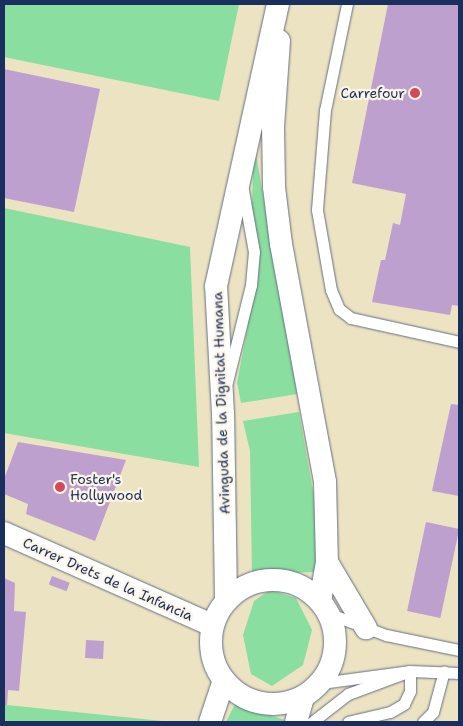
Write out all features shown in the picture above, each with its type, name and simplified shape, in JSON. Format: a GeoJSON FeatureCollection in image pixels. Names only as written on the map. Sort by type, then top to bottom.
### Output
{"type":"FeatureCollection","features":[{"type":"Feature","properties":{"kind":"street","name":"Avinguda de la Dignitat Humana"},"geometry":{"type":"LineString","coordinates":[[226,599],[216,286],[239,174],[278,4]]}},
{"type":"Feature","properties":{"kind":"street"},"geometry":{"type":"LineString","coordinates":[[282,4],[273,127],[274,187],[281,244],[325,482],[327,562],[325,607],[335,632],[336,650],[321,683],[303,697],[287,703],[252,701],[236,693],[224,680],[212,654],[212,625],[226,599],[243,586],[263,580],[284,580],[304,587],[325,607]]}},
{"type":"Feature","properties":{"kind":"street","name":"Carrer Drets de la Infancia"},"geometry":{"type":"LineString","coordinates":[[4,533],[212,625]]}},
{"type":"Feature","properties":{"kind":"street"},"geometry":{"type":"LineString","coordinates":[[327,562],[366,628]]}},
{"type":"Feature","properties":{"kind":"street"},"geometry":{"type":"LineString","coordinates":[[210,722],[224,680]]}},
{"type":"Feature","properties":{"kind":"street"},"geometry":{"type":"LineString","coordinates":[[296,722],[303,697]]}},
{"type":"Feature","properties":{"kind":"lane"},"geometry":{"type":"LineString","coordinates":[[347,4],[326,110],[317,210],[331,290],[339,309],[351,318],[459,342]]}},
{"type":"Feature","properties":{"kind":"lane"},"geometry":{"type":"LineString","coordinates":[[220,396],[230,376],[251,285],[254,252],[239,174]]}},
{"type":"Feature","properties":{"kind":"lane"},"geometry":{"type":"LineString","coordinates":[[325,607],[366,628],[459,650]]}},
{"type":"Feature","properties":{"kind":"lane"},"geometry":{"type":"LineString","coordinates":[[321,683],[410,671],[459,673]]}},
{"type":"Feature","properties":{"kind":"lane"},"geometry":{"type":"LineString","coordinates":[[312,722],[348,694],[410,671]]}},
{"type":"Feature","properties":{"kind":"lane"},"geometry":{"type":"LineString","coordinates":[[348,722],[390,712],[404,704],[410,691],[410,671]]}},
{"type":"Feature","properties":{"kind":"lane"},"geometry":{"type":"LineString","coordinates":[[423,722],[433,712],[444,671]]}},
{"type":"Feature","properties":{"kind":"green space"},"geometry":{"type":"Polygon","coordinates":[[[4,4],[239,4],[219,101],[4,57],[4,4]]]}},
{"type":"Feature","properties":{"kind":"green space"},"geometry":{"type":"Polygon","coordinates":[[[254,142],[297,394],[241,403],[237,383],[248,325],[254,142]]]}},
{"type":"Feature","properties":{"kind":"green space"},"geometry":{"type":"Polygon","coordinates":[[[4,208],[190,247],[199,467],[4,433],[4,208]]]}},
{"type":"Feature","properties":{"kind":"green space"},"geometry":{"type":"Polygon","coordinates":[[[299,412],[321,536],[315,572],[252,574],[250,451],[243,421],[299,412]]]}},
{"type":"Feature","properties":{"kind":"green space"},"geometry":{"type":"Polygon","coordinates":[[[270,590],[296,598],[312,630],[303,665],[272,686],[251,674],[243,635],[254,601],[270,590]]]}},
{"type":"Feature","properties":{"kind":"green space"},"geometry":{"type":"Polygon","coordinates":[[[236,702],[287,721],[226,722],[236,702]]]}},
{"type":"Feature","properties":{"kind":"green space"},"geometry":{"type":"Polygon","coordinates":[[[4,705],[7,705],[172,722],[4,722],[4,705]]]}},
{"type":"Feature","properties":{"kind":"building","name":"Carrefour"},"geometry":{"type":"Polygon","coordinates":[[[388,4],[459,4],[459,306],[452,305],[450,315],[372,302],[381,260],[385,260],[393,223],[400,225],[406,194],[352,183],[388,4]]]}},
{"type":"Feature","properties":{"kind":"building"},"geometry":{"type":"Polygon","coordinates":[[[4,69],[100,89],[74,212],[4,198],[4,69]]]}},
{"type":"Feature","properties":{"kind":"building"},"geometry":{"type":"Polygon","coordinates":[[[451,404],[459,405],[459,496],[432,491],[451,404]]]}},
{"type":"Feature","properties":{"kind":"building","name":"Foster's Hollywood"},"geometry":{"type":"Polygon","coordinates":[[[18,442],[126,460],[95,541],[26,514],[28,504],[4,494],[4,479],[18,442]]]}},
{"type":"Feature","properties":{"kind":"building"},"geometry":{"type":"Polygon","coordinates":[[[426,522],[459,529],[440,618],[407,611],[426,522]]]}},
{"type":"Feature","properties":{"kind":"building"},"geometry":{"type":"Polygon","coordinates":[[[52,576],[70,583],[67,591],[49,584],[52,576]]]}},
{"type":"Feature","properties":{"kind":"building"},"geometry":{"type":"Polygon","coordinates":[[[4,578],[15,583],[14,611],[26,612],[19,691],[8,690],[7,705],[4,705],[4,578]]]}},
{"type":"Feature","properties":{"kind":"building"},"geometry":{"type":"Polygon","coordinates":[[[86,640],[104,641],[103,659],[85,658],[86,640]]]}},
{"type":"Feature","properties":{"kind":"place","name":"Carrefour"},"geometry":{"type":"Point","coordinates":[415,93]}},
{"type":"Feature","properties":{"kind":"place","name":"Foster's Hollywood"},"geometry":{"type":"Point","coordinates":[60,487]}}]}
